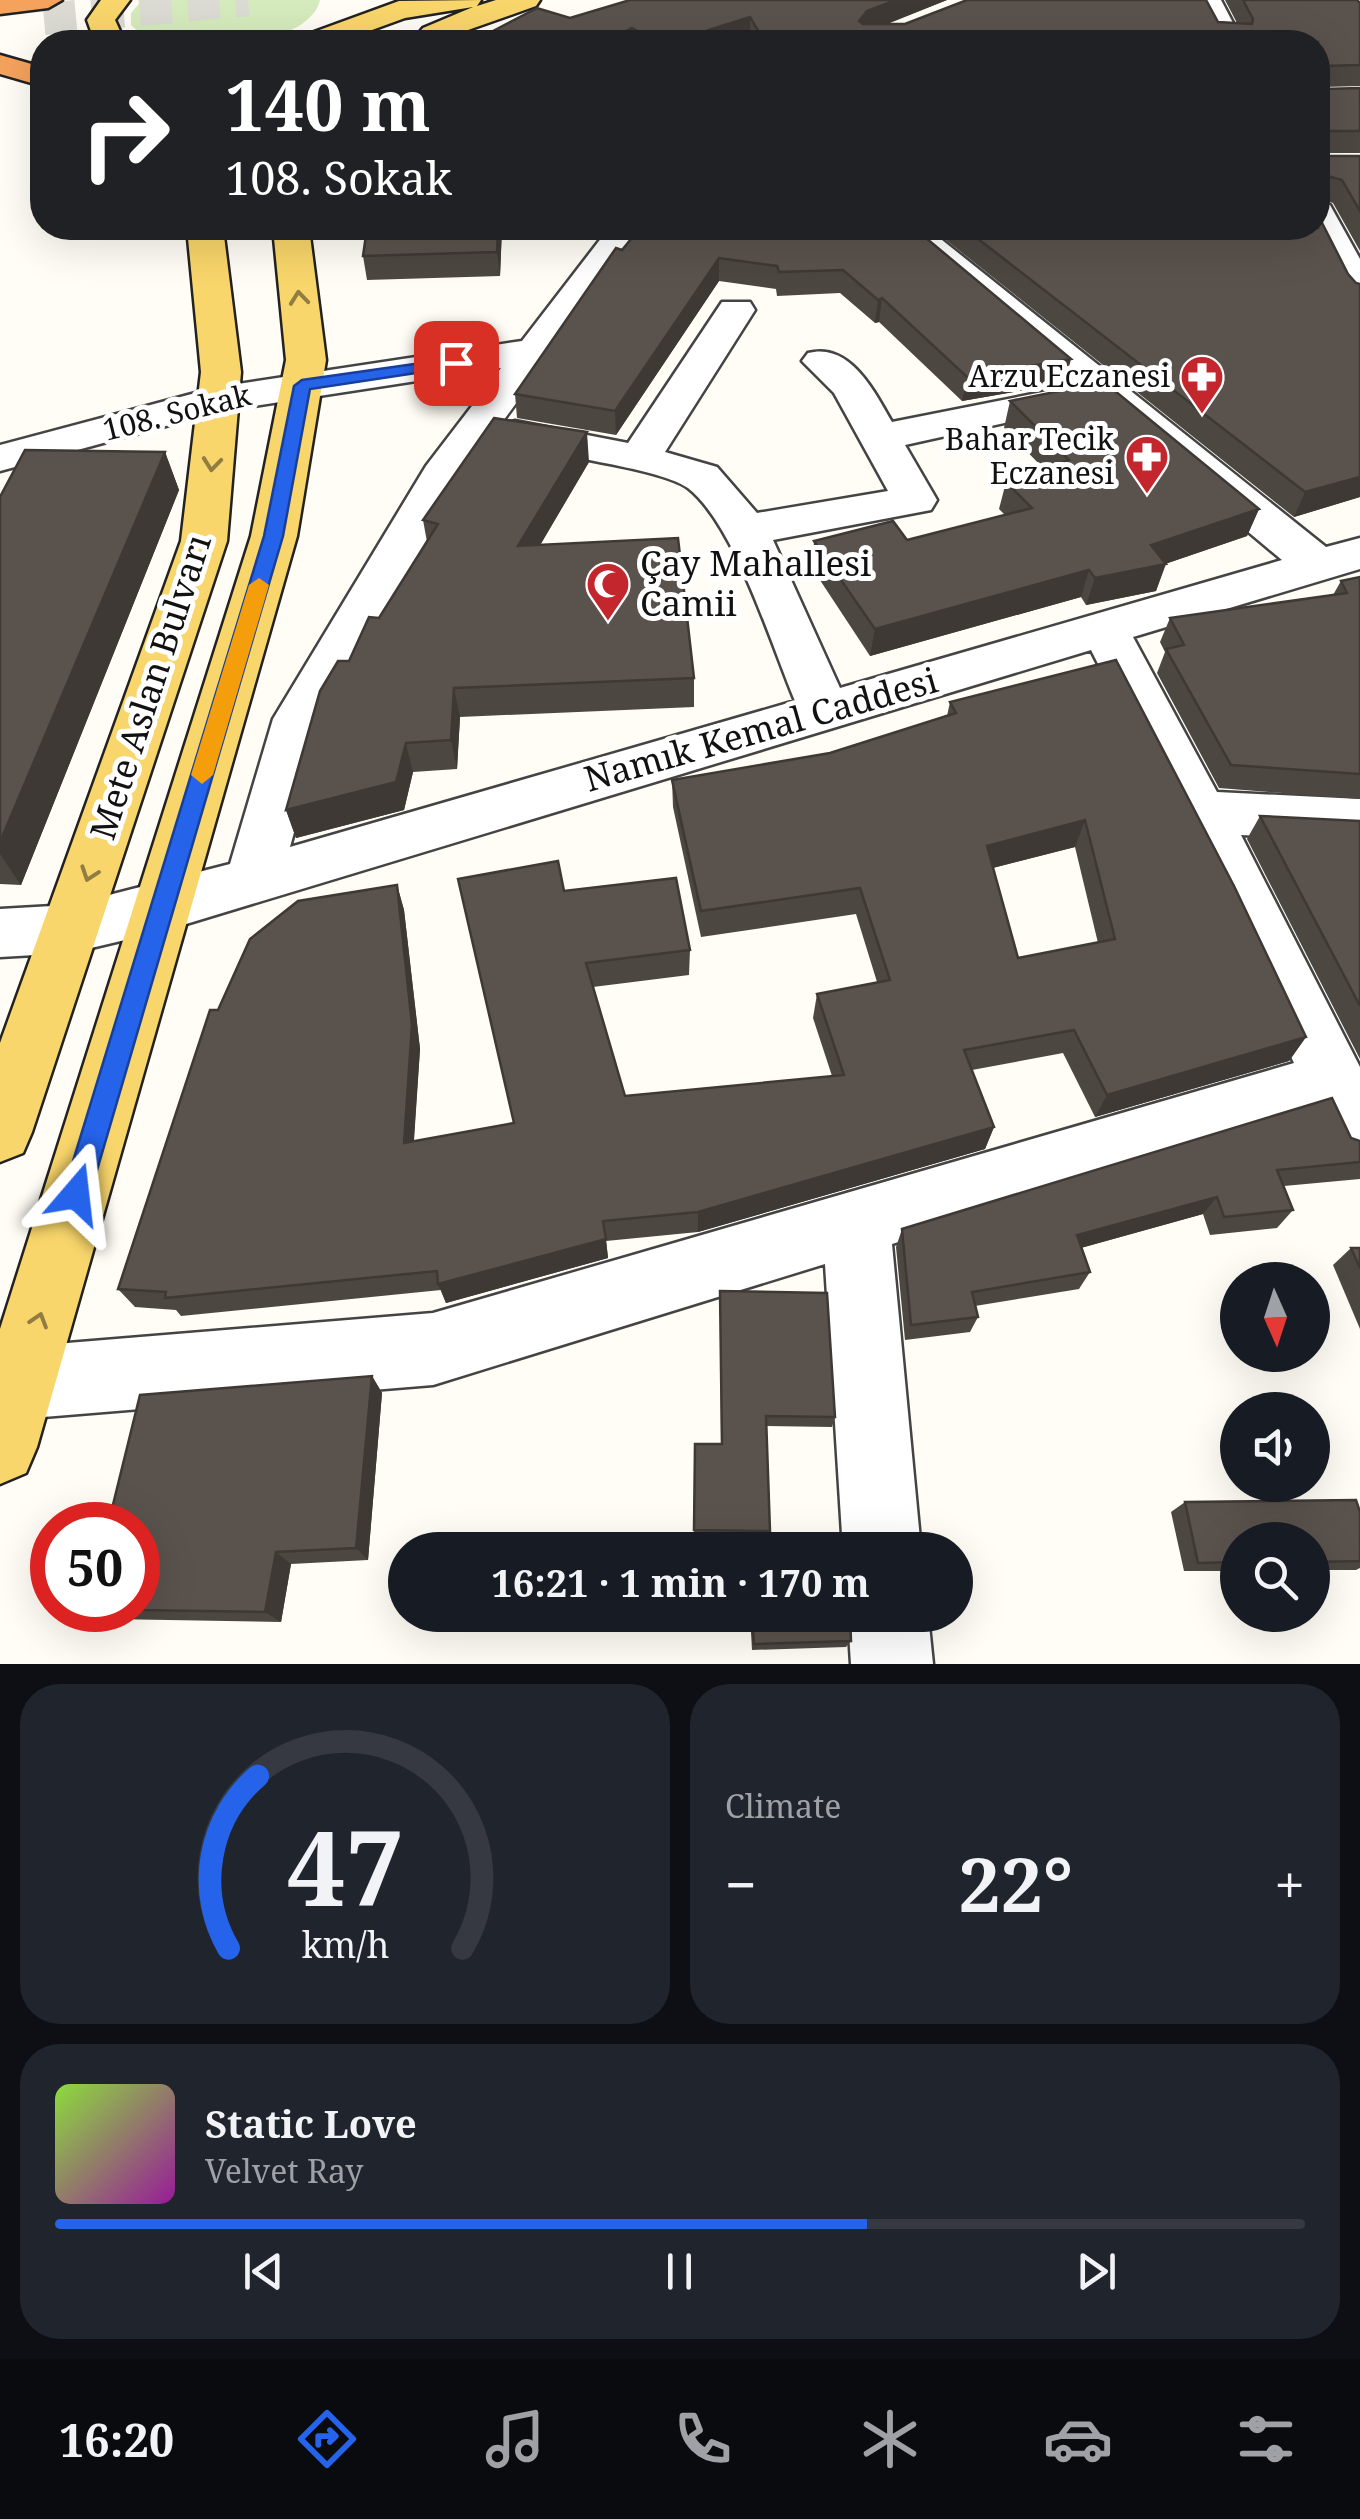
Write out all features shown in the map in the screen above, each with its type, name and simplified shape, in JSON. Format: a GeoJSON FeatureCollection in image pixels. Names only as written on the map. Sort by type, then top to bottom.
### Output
{"type":"FeatureCollection","features":[{"type":"Feature","properties":{"kind":"highway"},"geometry":{"type":"LineString","coordinates":[[0,5],[46,9]]}},
{"type":"Feature","properties":{"kind":"highway"},"geometry":{"type":"LineString","coordinates":[[0,23],[46,9]]}},
{"type":"Feature","properties":{"kind":"highway"},"geometry":{"type":"LineString","coordinates":[[0,51],[30,52]]}},
{"type":"Feature","properties":{"kind":"highway"},"geometry":{"type":"LineString","coordinates":[[0,64],[30,73]]}},
{"type":"Feature","properties":{"kind":"main road"},"geometry":{"type":"LineString","coordinates":[[102,30],[101,20],[116,0]]}},
{"type":"Feature","properties":{"kind":"main road"},"geometry":{"type":"LineString","coordinates":[[332,30],[350,10],[349,0]]}},
{"type":"Feature","properties":{"kind":"main road"},"geometry":{"type":"LineString","coordinates":[[345,30],[398,10],[467,0]]}},
{"type":"Feature","properties":{"kind":"main road"},"geometry":{"type":"LineString","coordinates":[[441,30],[526,0]]}},
{"type":"Feature","properties":{"kind":"main road","name":"Mete Aslan Bulvarı"},"geometry":{"type":"LineString","coordinates":[[0,1132],[204,541],[221,372],[206,240]]}},
{"type":"Feature","properties":{"kind":"main road","name":"Mete Aslan Bulvarı"},"geometry":{"type":"LineString","coordinates":[[0,1447],[274,536],[306,360],[292,240]]}},
{"type":"Feature","properties":{"kind":"street"},"geometry":{"type":"LineString","coordinates":[[1207,0],[1223,30]]}},
{"type":"Feature","properties":{"kind":"street"},"geometry":{"type":"LineString","coordinates":[[1330,236],[1360,295]]}},
{"type":"Feature","properties":{"kind":"street"},"geometry":{"type":"LineString","coordinates":[[253,880],[299,719],[448,466],[618,240]]}},
{"type":"Feature","properties":{"kind":"street"},"geometry":{"type":"LineString","coordinates":[[921,240],[1106,391],[1339,559]]}},
{"type":"Feature","properties":{"kind":"street"},"geometry":{"type":"LineString","coordinates":[[639,458],[736,310]]}},
{"type":"Feature","properties":{"kind":"street","name":"108. Sokak"},"geometry":{"type":"LineString","coordinates":[[0,458],[218,399],[534,352]]}},
{"type":"Feature","properties":{"kind":"street"},"geometry":{"type":"LineString","coordinates":[[746,530],[915,500],[851,386],[822,360]]}},
{"type":"Feature","properties":{"kind":"street"},"geometry":{"type":"LineString","coordinates":[[882,437],[1106,391]]}},
{"type":"Feature","properties":{"kind":"street"},"geometry":{"type":"LineString","coordinates":[[478,426],[639,458],[702,477],[746,530],[824,711]]}},
{"type":"Feature","properties":{"kind":"street","name":"Namık Kemal Caddesi"},"geometry":{"type":"LineString","coordinates":[[0,933],[70,929],[163,906],[1339,559]]}},
{"type":"Feature","properties":{"kind":"street"},"geometry":{"type":"LineString","coordinates":[[19,1384],[433,1349],[856,1222],[1346,1107],[1104,628]]}},
{"type":"Feature","properties":{"kind":"street"},"geometry":{"type":"LineString","coordinates":[[1200,812],[1360,820]]}},
{"type":"Feature","properties":{"kind":"street"},"geometry":{"type":"LineString","coordinates":[[856,1222],[881,1532]]}},
{"type":"Feature","properties":{"kind":"street"},"geometry":{"type":"LineString","coordinates":[[889,1632],[892,1664]]}},
{"type":"Feature","properties":{"kind":"green space"},"geometry":{"type":"Polygon","coordinates":[[[142,0],[320,0],[310,18],[292,30],[139,30],[131,25],[131,13],[142,0]]]}},
{"type":"Feature","properties":{"kind":"building"},"geometry":{"type":"Polygon","coordinates":[[[630,0],[896,0],[867,11],[859,21],[905,24],[967,0],[1206,0],[1218,22],[1252,24],[1243,0],[1357,0],[1360,65],[1330,66],[1330,30],[758,30],[750,17],[709,30],[495,30],[537,8],[570,18],[630,0]]]}},
{"type":"Feature","properties":{"kind":"building"},"geometry":{"type":"Polygon","coordinates":[[[1360,88],[1360,131],[1330,131],[1330,89],[1360,88]]]}},
{"type":"Feature","properties":{"kind":"building"},"geometry":{"type":"Polygon","coordinates":[[[1330,156],[1360,156],[1360,211],[1342,180],[1330,177],[1330,156]]]}},
{"type":"Feature","properties":{"kind":"building"},"geometry":{"type":"Polygon","coordinates":[[[1330,239],[1348,274],[1360,284],[1360,477],[1305,492],[980,240],[1330,239]]]}},
{"type":"Feature","properties":{"kind":"building"},"geometry":{"type":"Polygon","coordinates":[[[365,240],[498,240],[497,252],[363,256],[365,240]]]}},
{"type":"Feature","properties":{"kind":"building"},"geometry":{"type":"Polygon","coordinates":[[[630,240],[928,240],[1071,359],[967,377],[882,298],[878,300],[843,270],[779,272],[777,266],[719,258],[615,411],[515,394],[616,248],[622,250],[630,240]]]}},
{"type":"Feature","properties":{"kind":"building"},"geometry":{"type":"Polygon","coordinates":[[[1104,382],[1259,509],[1151,545],[1166,564],[1095,578],[1089,570],[875,629],[814,541],[893,521],[907,540],[1032,508],[1006,482],[1069,460],[1010,401],[1104,382]]]}},
{"type":"Feature","properties":{"kind":"building"},"geometry":{"type":"Polygon","coordinates":[[[494,418],[587,432],[518,546],[678,538],[694,678],[454,688],[451,740],[406,743],[396,782],[286,810],[320,691],[338,661],[349,661],[369,617],[379,618],[438,524],[423,520],[494,418]]]}},
{"type":"Feature","properties":{"kind":"building"},"geometry":{"type":"Polygon","coordinates":[[[25,450],[165,452],[0,842],[0,497],[25,450]]]}},
{"type":"Feature","properties":{"kind":"building"},"geometry":{"type":"Polygon","coordinates":[[[1360,577],[1360,774],[1231,765],[1166,649],[1184,645],[1170,618],[1347,593],[1341,581],[1360,577]]]}},
{"type":"Feature","properties":{"kind":"building"},"geometry":{"type":"Polygon","coordinates":[[[1116,660],[1234,886],[1306,1037],[1107,1095],[1074,1030],[964,1050],[994,1127],[698,1212],[603,1221],[606,1239],[438,1284],[437,1271],[165,1298],[166,1292],[118,1289],[210,1010],[218,1010],[250,939],[298,901],[397,885],[412,1025],[404,1143],[514,1123],[458,879],[558,861],[564,891],[676,878],[690,950],[586,963],[625,1096],[844,1075],[817,994],[890,980],[860,888],[701,911],[672,780],[830,753],[956,713],[950,702],[1116,660]],[[1085,820],[987,846],[1018,958],[1115,939],[1085,820]]]}},
{"type":"Feature","properties":{"kind":"building"},"geometry":{"type":"Polygon","coordinates":[[[1260,816],[1360,821],[1360,1006],[1260,816]]]}},
{"type":"Feature","properties":{"kind":"building"},"geometry":{"type":"Polygon","coordinates":[[[1332,1098],[1351,1138],[1360,1141],[1360,1162],[1277,1170],[1293,1210],[1224,1217],[1217,1197],[1077,1235],[1090,1272],[972,1292],[978,1317],[911,1325],[902,1229],[1332,1098]]]}},
{"type":"Feature","properties":{"kind":"building"},"geometry":{"type":"Polygon","coordinates":[[[1351,1248],[1360,1248],[1360,1268],[1351,1248]]]}},
{"type":"Feature","properties":{"kind":"building"},"geometry":{"type":"Polygon","coordinates":[[[720,1291],[827,1293],[835,1417],[766,1416],[770,1531],[694,1530],[695,1444],[722,1444],[720,1291]]]}},
{"type":"Feature","properties":{"kind":"building"},"geometry":{"type":"Polygon","coordinates":[[[372,1376],[356,1548],[276,1552],[265,1612],[160,1610],[160,1502],[114,1502],[140,1395],[372,1376]]]}},
{"type":"Feature","properties":{"kind":"building"},"geometry":{"type":"Polygon","coordinates":[[[1356,1500],[1360,1512],[1360,1561],[1330,1562],[1330,1522],[1220,1522],[1220,1562],[1198,1563],[1185,1502],[1356,1500]]]}},
{"type":"Feature","properties":{"kind":"building"},"geometry":{"type":"Polygon","coordinates":[[[753,1632],[851,1632],[851,1641],[754,1644],[753,1632]]]}},
{"type":"Feature","properties":{"kind":"tunnel"},"geometry":{"type":"LineString","coordinates":[[44,19],[248,0]]}},
{"type":"Feature","properties":{"kind":"slow traffic"},"geometry":{"type":"LineString","coordinates":[[202,775],[259,585]]}},
{"type":"Feature","properties":{"kind":"place","name":"Arzu Eczanesi"},"geometry":{"type":"Point","coordinates":[1202,415]}},
{"type":"Feature","properties":{"kind":"place","name":"Bahar Tecik Eczanesi"},"geometry":{"type":"Point","coordinates":[1147,495]}},
{"type":"Feature","properties":{"kind":"place","name":"Çay Mahallesi Camii"},"geometry":{"type":"Point","coordinates":[608,622]}},
{"type":"Feature","properties":{"kind":"route"},"geometry":{"type":"LineString","coordinates":[[76,1194],[274,536],[302,386],[456,363]]}}]}
